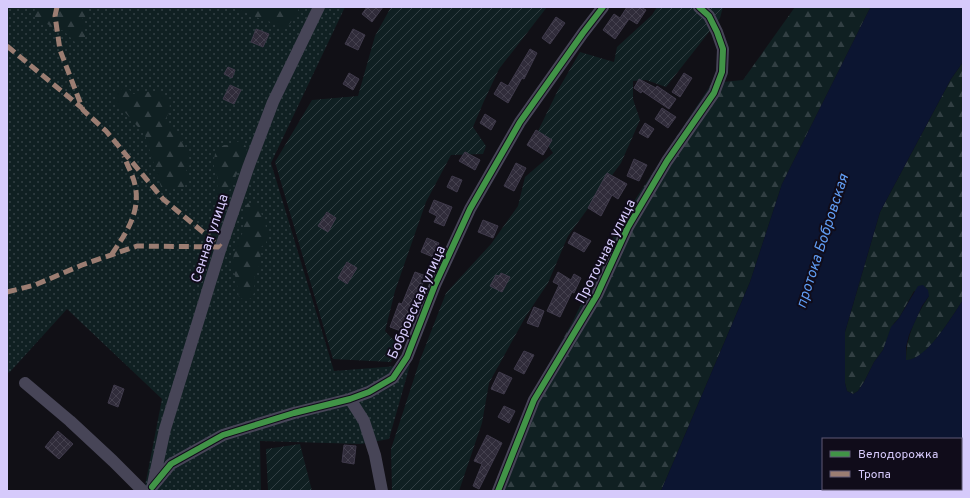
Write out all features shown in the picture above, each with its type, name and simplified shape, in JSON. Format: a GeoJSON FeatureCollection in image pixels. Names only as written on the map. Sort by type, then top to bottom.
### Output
{"type":"FeatureCollection","features":[{"type":"Feature","properties":{"kind":"street","name":"Сенная улица"},"geometry":{"type":"LineString","coordinates":[[149,490],[165,429],[221,247],[248,168],[273,102],[319,7]]}},
{"type":"Feature","properties":{"kind":"street","name":"Бобровская улица"},"geometry":{"type":"LineString","coordinates":[[149,490],[171,464],[223,434],[294,413],[350,399],[370,392],[393,378],[407,357],[435,285],[470,209],[520,122],[603,7]]}},
{"type":"Feature","properties":{"kind":"street","name":"Проточная улица"},"geometry":{"type":"LineString","coordinates":[[498,491],[534,400],[597,295],[628,227],[667,161],[714,93],[722,72],[722,49],[717,32],[709,16],[698,7]]}},
{"type":"Feature","properties":{"kind":"street"},"geometry":{"type":"LineString","coordinates":[[25,383],[70,421],[113,461],[149,490]]}},
{"type":"Feature","properties":{"kind":"street"},"geometry":{"type":"LineString","coordinates":[[350,399],[364,420],[375,455],[382,491]]}},
{"type":"Feature","properties":{"kind":"green space"},"geometry":{"type":"Polygon","coordinates":[[[7,7],[345,7],[271,163],[334,371],[410,365],[389,439],[361,444],[260,441],[261,491],[144,491],[162,399],[67,309],[9,373],[7,371],[7,7]]]}},
{"type":"Feature","properties":{"kind":"green space"},"geometry":{"type":"Polygon","coordinates":[[[35,7],[65,7],[74,9],[85,7],[89,14],[82,19],[85,30],[85,39],[75,42],[64,31],[52,27],[34,16],[35,7]]]}},
{"type":"Feature","properties":{"kind":"green space"},"geometry":{"type":"Polygon","coordinates":[[[232,7],[300,7],[293,20],[285,29],[232,7]]]}},
{"type":"Feature","properties":{"kind":"green space"},"geometry":{"type":"Polygon","coordinates":[[[391,7],[547,7],[499,69],[484,101],[473,127],[486,146],[483,154],[451,155],[426,202],[395,291],[385,331],[397,344],[391,362],[333,359],[275,162],[312,100],[358,96],[375,36],[391,7]]]}},
{"type":"Feature","properties":{"kind":"green space"},"geometry":{"type":"Polygon","coordinates":[[[657,7],[723,7],[720,18],[666,87],[646,80],[633,81],[633,99],[640,120],[621,163],[568,236],[548,283],[526,316],[489,383],[482,423],[459,491],[392,491],[391,449],[420,360],[446,293],[491,244],[518,206],[525,177],[553,153],[538,131],[558,90],[580,52],[614,62],[617,47],[652,15],[657,7]]]}},
{"type":"Feature","properties":{"kind":"green space"},"geometry":{"type":"Polygon","coordinates":[[[795,7],[871,7],[782,184],[750,282],[661,491],[492,491],[530,397],[572,323],[621,221],[712,83],[743,80],[795,7]]]}},
{"type":"Feature","properties":{"kind":"green space"},"geometry":{"type":"Polygon","coordinates":[[[963,62],[963,300],[940,334],[926,351],[919,357],[906,360],[906,351],[910,334],[920,311],[929,296],[914,291],[899,318],[894,323],[883,350],[874,362],[858,391],[853,394],[847,391],[845,383],[845,332],[880,212],[951,79],[963,62]]]}},
{"type":"Feature","properties":{"kind":"green space"},"geometry":{"type":"Polygon","coordinates":[[[127,87],[133,94],[153,91],[163,94],[170,103],[169,113],[164,121],[180,136],[191,163],[186,171],[188,180],[183,188],[171,189],[161,187],[145,135],[116,102],[117,91],[127,87]]]}},
{"type":"Feature","properties":{"kind":"green space"},"geometry":{"type":"Polygon","coordinates":[[[242,140],[247,150],[247,154],[227,196],[220,216],[216,208],[218,179],[214,167],[215,154],[218,149],[224,145],[230,145],[242,140]]]}},
{"type":"Feature","properties":{"kind":"green space"},"geometry":{"type":"Polygon","coordinates":[[[248,203],[254,204],[259,208],[268,231],[268,238],[266,243],[261,247],[260,264],[255,275],[254,293],[251,298],[246,301],[239,297],[236,278],[232,269],[234,252],[244,227],[244,208],[248,203]]]}},
{"type":"Feature","properties":{"kind":"green space"},"geometry":{"type":"Polygon","coordinates":[[[300,444],[312,491],[268,491],[266,449],[300,444]]]}},
{"type":"Feature","properties":{"kind":"water","name":"протока Бобровская"},"geometry":{"type":"Polygon","coordinates":[[[871,7],[963,7],[963,62],[951,79],[880,212],[845,332],[845,383],[847,391],[853,394],[858,391],[874,362],[883,350],[891,327],[899,318],[918,286],[923,285],[928,290],[929,296],[922,306],[909,335],[906,347],[906,360],[914,358],[930,346],[963,300],[963,449],[962,451],[962,438],[822,438],[822,490],[942,491],[661,491],[750,282],[782,184],[871,7]]]}},
{"type":"Feature","properties":{"kind":"building"},"geometry":{"type":"Polygon","coordinates":[[[367,7],[383,7],[372,22],[362,14],[367,7]]]}},
{"type":"Feature","properties":{"kind":"building"},"geometry":{"type":"Polygon","coordinates":[[[627,7],[641,7],[646,10],[637,24],[629,19],[615,39],[603,30],[614,14],[620,18],[627,7]]]}},
{"type":"Feature","properties":{"kind":"building"},"geometry":{"type":"Polygon","coordinates":[[[556,17],[565,23],[550,44],[542,38],[556,17]]]}},
{"type":"Feature","properties":{"kind":"building"},"geometry":{"type":"Polygon","coordinates":[[[256,29],[269,34],[263,47],[251,42],[256,29]]]}},
{"type":"Feature","properties":{"kind":"building"},"geometry":{"type":"Polygon","coordinates":[[[353,29],[365,35],[358,50],[345,44],[353,29]]]}},
{"type":"Feature","properties":{"kind":"building"},"geometry":{"type":"Polygon","coordinates":[[[530,49],[537,53],[524,79],[522,78],[508,103],[494,94],[501,82],[508,86],[530,49]]]}},
{"type":"Feature","properties":{"kind":"building"},"geometry":{"type":"Polygon","coordinates":[[[228,67],[235,70],[232,78],[224,74],[228,67]]]}},
{"type":"Feature","properties":{"kind":"building"},"geometry":{"type":"Polygon","coordinates":[[[349,73],[359,79],[353,90],[343,84],[349,73]]]}},
{"type":"Feature","properties":{"kind":"building"},"geometry":{"type":"Polygon","coordinates":[[[684,73],[692,78],[680,97],[672,92],[684,73]]]}},
{"type":"Feature","properties":{"kind":"building"},"geometry":{"type":"Polygon","coordinates":[[[639,79],[656,88],[657,86],[676,99],[669,109],[642,91],[641,93],[634,88],[639,79]]]}},
{"type":"Feature","properties":{"kind":"building"},"geometry":{"type":"Polygon","coordinates":[[[230,85],[241,90],[234,104],[223,99],[230,85]]]}},
{"type":"Feature","properties":{"kind":"building"},"geometry":{"type":"Polygon","coordinates":[[[662,108],[676,117],[668,128],[655,119],[662,108]]]}},
{"type":"Feature","properties":{"kind":"building"},"geometry":{"type":"Polygon","coordinates":[[[485,114],[496,121],[491,130],[480,123],[485,114]]]}},
{"type":"Feature","properties":{"kind":"building"},"geometry":{"type":"Polygon","coordinates":[[[645,123],[654,129],[648,138],[639,133],[645,123]]]}},
{"type":"Feature","properties":{"kind":"building"},"geometry":{"type":"Polygon","coordinates":[[[536,130],[552,140],[543,155],[527,145],[536,130]]]}},
{"type":"Feature","properties":{"kind":"building"},"geometry":{"type":"Polygon","coordinates":[[[465,152],[480,160],[475,170],[459,161],[465,152]]]}},
{"type":"Feature","properties":{"kind":"building"},"geometry":{"type":"Polygon","coordinates":[[[634,159],[647,165],[639,181],[627,176],[634,159]]]}},
{"type":"Feature","properties":{"kind":"building"},"geometry":{"type":"Polygon","coordinates":[[[516,163],[526,168],[514,191],[504,186],[516,163]]]}},
{"type":"Feature","properties":{"kind":"building"},"geometry":{"type":"Polygon","coordinates":[[[607,173],[627,184],[618,199],[612,195],[601,216],[588,208],[607,173]]]}},
{"type":"Feature","properties":{"kind":"building"},"geometry":{"type":"Polygon","coordinates":[[[452,176],[462,180],[457,192],[447,187],[452,176]]]}},
{"type":"Feature","properties":{"kind":"building"},"geometry":{"type":"Polygon","coordinates":[[[434,200],[452,207],[444,226],[434,222],[437,216],[429,212],[434,200]]]}},
{"type":"Feature","properties":{"kind":"building"},"geometry":{"type":"Polygon","coordinates":[[[327,212],[336,218],[328,232],[318,226],[327,212]]]}},
{"type":"Feature","properties":{"kind":"building"},"geometry":{"type":"Polygon","coordinates":[[[483,220],[498,226],[493,238],[478,232],[483,220]]]}},
{"type":"Feature","properties":{"kind":"building"},"geometry":{"type":"Polygon","coordinates":[[[574,232],[591,241],[584,252],[568,243],[574,232]]]}},
{"type":"Feature","properties":{"kind":"building"},"geometry":{"type":"Polygon","coordinates":[[[427,238],[439,243],[433,257],[421,252],[427,238]]]}},
{"type":"Feature","properties":{"kind":"building"},"geometry":{"type":"Polygon","coordinates":[[[347,262],[357,268],[347,284],[338,278],[347,262]]]}},
{"type":"Feature","properties":{"kind":"building"},"geometry":{"type":"Polygon","coordinates":[[[415,272],[426,276],[418,294],[416,293],[401,331],[390,327],[399,303],[402,304],[415,272]]]}},
{"type":"Feature","properties":{"kind":"building"},"geometry":{"type":"Polygon","coordinates":[[[558,272],[571,280],[574,274],[581,278],[574,293],[572,292],[560,317],[547,311],[559,285],[553,282],[558,272]]]}},
{"type":"Feature","properties":{"kind":"building"},"geometry":{"type":"Polygon","coordinates":[[[501,273],[510,277],[502,292],[490,286],[496,275],[499,276],[501,273]]]}},
{"type":"Feature","properties":{"kind":"building"},"geometry":{"type":"Polygon","coordinates":[[[534,307],[544,311],[538,327],[527,323],[534,307]]]}},
{"type":"Feature","properties":{"kind":"building"},"geometry":{"type":"Polygon","coordinates":[[[524,351],[534,355],[524,374],[514,369],[524,351]]]}},
{"type":"Feature","properties":{"kind":"building"},"geometry":{"type":"Polygon","coordinates":[[[499,372],[512,378],[504,394],[491,389],[499,372]]]}},
{"type":"Feature","properties":{"kind":"building"},"geometry":{"type":"Polygon","coordinates":[[[114,385],[124,389],[118,407],[108,403],[114,385]]]}},
{"type":"Feature","properties":{"kind":"building"},"geometry":{"type":"Polygon","coordinates":[[[504,406],[515,411],[509,423],[498,417],[504,406]]]}},
{"type":"Feature","properties":{"kind":"building"},"geometry":{"type":"Polygon","coordinates":[[[58,431],[73,444],[59,459],[45,447],[58,431]]]}},
{"type":"Feature","properties":{"kind":"building"},"geometry":{"type":"Polygon","coordinates":[[[487,435],[502,443],[479,489],[473,486],[482,464],[474,461],[487,435]]]}},
{"type":"Feature","properties":{"kind":"building"},"geometry":{"type":"Polygon","coordinates":[[[344,445],[356,446],[354,464],[342,462],[344,445]]]}},
{"type":"Feature","properties":{"kind":"marked path"},"geometry":{"type":"LineString","coordinates":[[57,7],[55,16],[60,50],[83,110],[106,131],[163,199],[221,247]]}},
{"type":"Feature","properties":{"kind":"marked path"},"geometry":{"type":"LineString","coordinates":[[7,46],[82,108]]}},
{"type":"Feature","properties":{"kind":"marked path"},"geometry":{"type":"LineString","coordinates":[[112,254],[131,222],[136,204],[135,185],[124,156]]}},
{"type":"Feature","properties":{"kind":"marked path"},"geometry":{"type":"LineString","coordinates":[[7,292],[35,285],[82,265],[137,246],[221,247]]}},
{"type":"Feature","properties":{"kind":"cycle path"},"geometry":{"type":"LineString","coordinates":[[152,487],[171,464],[223,435],[294,413],[350,399],[369,392],[393,378],[407,357],[435,285],[470,209],[520,122],[603,7]]}},
{"type":"Feature","properties":{"kind":"cycle path"},"geometry":{"type":"LineString","coordinates":[[498,491],[534,400],[597,295],[628,227],[667,161],[714,93],[722,72],[723,49],[709,16],[699,7]]}}]}
